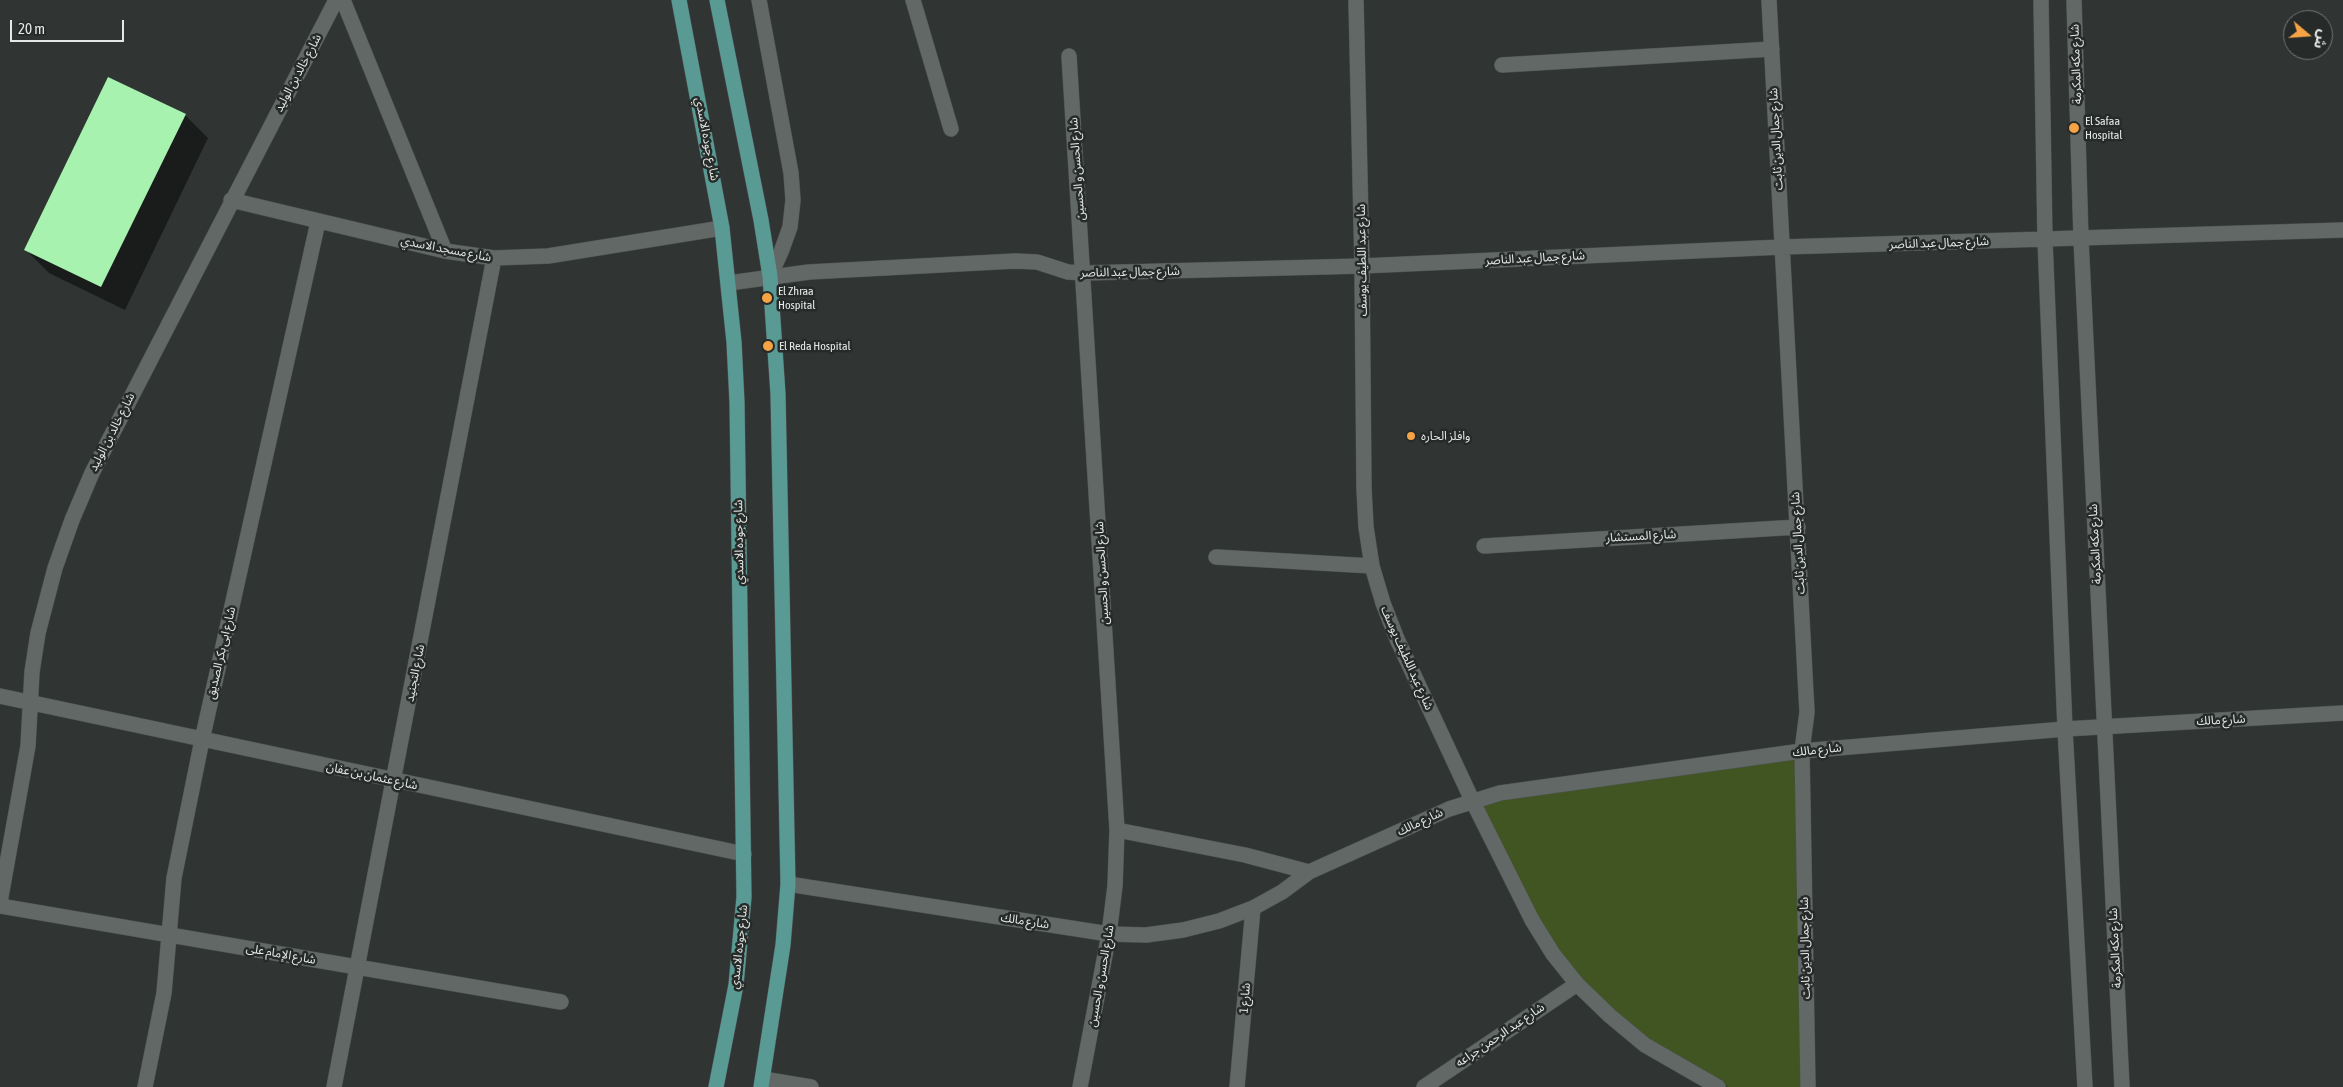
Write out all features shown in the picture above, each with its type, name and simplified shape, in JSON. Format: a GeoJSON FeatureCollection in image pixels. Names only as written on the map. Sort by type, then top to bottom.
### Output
{"type":"FeatureCollection","features":[{"type":"Feature","properties":{"kind":"main road","name":"شارع جوده الاسدي"},"geometry":{"type":"LineString","coordinates":[[679,0],[722,228],[729,283],[737,402],[744,854],[742,941],[736,985],[716,1087]]}},
{"type":"Feature","properties":{"kind":"main road"},"geometry":{"type":"LineString","coordinates":[[717,0],[752,170],[770,276],[778,394],[788,884],[784,945],[762,1083]]}},
{"type":"Feature","properties":{"kind":"street","name":"شارع خالد بن الوليد"},"geometry":{"type":"LineString","coordinates":[[0,902],[28,746],[29,702],[38,633],[72,520],[92,473],[231,200],[336,0]]}},
{"type":"Feature","properties":{"kind":"street"},"geometry":{"type":"LineString","coordinates":[[342,0],[445,251]]}},
{"type":"Feature","properties":{"kind":"street"},"geometry":{"type":"LineString","coordinates":[[759,0],[791,173],[793,200],[790,227],[770,276]]}},
{"type":"Feature","properties":{"kind":"street"},"geometry":{"type":"LineString","coordinates":[[913,0],[951,129]]}},
{"type":"Feature","properties":{"kind":"street","name":"شارع عبد اللطيف يوسف"},"geometry":{"type":"LineString","coordinates":[[1356,0],[1362,266],[1364,489],[1366,527],[1372,566],[1383,603],[1397,639],[1472,800],[1532,920],[1577,984],[1609,1016],[1645,1045],[1718,1087]]}},
{"type":"Feature","properties":{"kind":"street","name":"شارع جمال الدين ثابت"},"geometry":{"type":"LineString","coordinates":[[1769,0],[1807,712],[1802,751],[1808,1087]]}},
{"type":"Feature","properties":{"kind":"street"},"geometry":{"type":"LineString","coordinates":[[2041,0],[2044,240],[2065,729],[2085,1087]]}},
{"type":"Feature","properties":{"kind":"street","name":"شارع مكه المكرمة"},"geometry":{"type":"LineString","coordinates":[[2074,0],[2081,239],[2103,727],[2122,1087]]}},
{"type":"Feature","properties":{"kind":"street"},"geometry":{"type":"LineString","coordinates":[[1502,65],[1772,49]]}},
{"type":"Feature","properties":{"kind":"street","name":"شارع الحسن و الحسين"},"geometry":{"type":"LineString","coordinates":[[1069,56],[1084,273],[1117,830],[1110,934],[1080,1087]]}},
{"type":"Feature","properties":{"kind":"street","name":"شارع مسجد الاسدي"},"geometry":{"type":"LineString","coordinates":[[231,200],[445,251],[494,258],[548,256],[722,228]]}},
{"type":"Feature","properties":{"kind":"street","name":"شارع ابى بكر الصديق"},"geometry":{"type":"LineString","coordinates":[[146,1087],[164,993],[174,878],[202,740],[318,222]]}},
{"type":"Feature","properties":{"kind":"street","name":"شارع جمال عبد الناصر"},"geometry":{"type":"LineString","coordinates":[[729,283],[770,276],[1014,261],[1037,262],[1068,272],[1084,273],[1362,266],[1782,247],[2343,230]]}},
{"type":"Feature","properties":{"kind":"street","name":"شارع التجنيد"},"geometry":{"type":"LineString","coordinates":[[334,1087],[494,258]]}},
{"type":"Feature","properties":{"kind":"street","name":"شارع المستشار"},"geometry":{"type":"LineString","coordinates":[[1484,546],[1798,526]]}},
{"type":"Feature","properties":{"kind":"street"},"geometry":{"type":"LineString","coordinates":[[1216,557],[1372,566]]}},
{"type":"Feature","properties":{"kind":"street","name":"شارع عثمان بن عفان"},"geometry":{"type":"LineString","coordinates":[[0,696],[744,854]]}},
{"type":"Feature","properties":{"kind":"street","name":"شارع مالك"},"geometry":{"type":"LineString","coordinates":[[788,884],[1110,934],[1146,935],[1183,930],[1219,921],[1253,908],[1282,892],[1309,872],[1449,809],[1472,800],[1500,793],[1802,751],[2065,729],[2343,713]]}},
{"type":"Feature","properties":{"kind":"street"},"geometry":{"type":"LineString","coordinates":[[1117,830],[1245,855],[1309,872]]}},
{"type":"Feature","properties":{"kind":"street","name":"شارع الإمام على"},"geometry":{"type":"LineString","coordinates":[[0,906],[561,1002]]}},
{"type":"Feature","properties":{"kind":"street","name":"شارع 1"},"geometry":{"type":"LineString","coordinates":[[1237,1087],[1253,908]]}},
{"type":"Feature","properties":{"kind":"street","name":"شارع عبد الرحمن جراعه"},"geometry":{"type":"LineString","coordinates":[[1424,1087],[1577,984]]}},
{"type":"Feature","properties":{"kind":"street"},"geometry":{"type":"LineString","coordinates":[[762,1083],[811,1087]]}},
{"type":"Feature","properties":{"kind":"green space"},"geometry":{"type":"Polygon","coordinates":[[[1800,752],[1805,1087],[1728,1087],[1647,1040],[1584,987],[1534,919],[1476,802],[1800,752]]]}},
{"type":"Feature","properties":{"kind":"building"},"geometry":{"type":"Polygon","coordinates":[[[108,77],[186,114],[101,287],[24,250],[108,77]]]}},
{"type":"Feature","properties":{"kind":"place","name":"El Safaa Hospital"},"geometry":{"type":"Point","coordinates":[2074,128]}},
{"type":"Feature","properties":{"kind":"place","name":"El Zhraa Hospital"},"geometry":{"type":"Point","coordinates":[767,298]}},
{"type":"Feature","properties":{"kind":"place","name":"El Reda Hospital"},"geometry":{"type":"Point","coordinates":[768,346]}},
{"type":"Feature","properties":{"kind":"place","name":"وافلز الحاره"},"geometry":{"type":"Point","coordinates":[1411,436]}}]}
